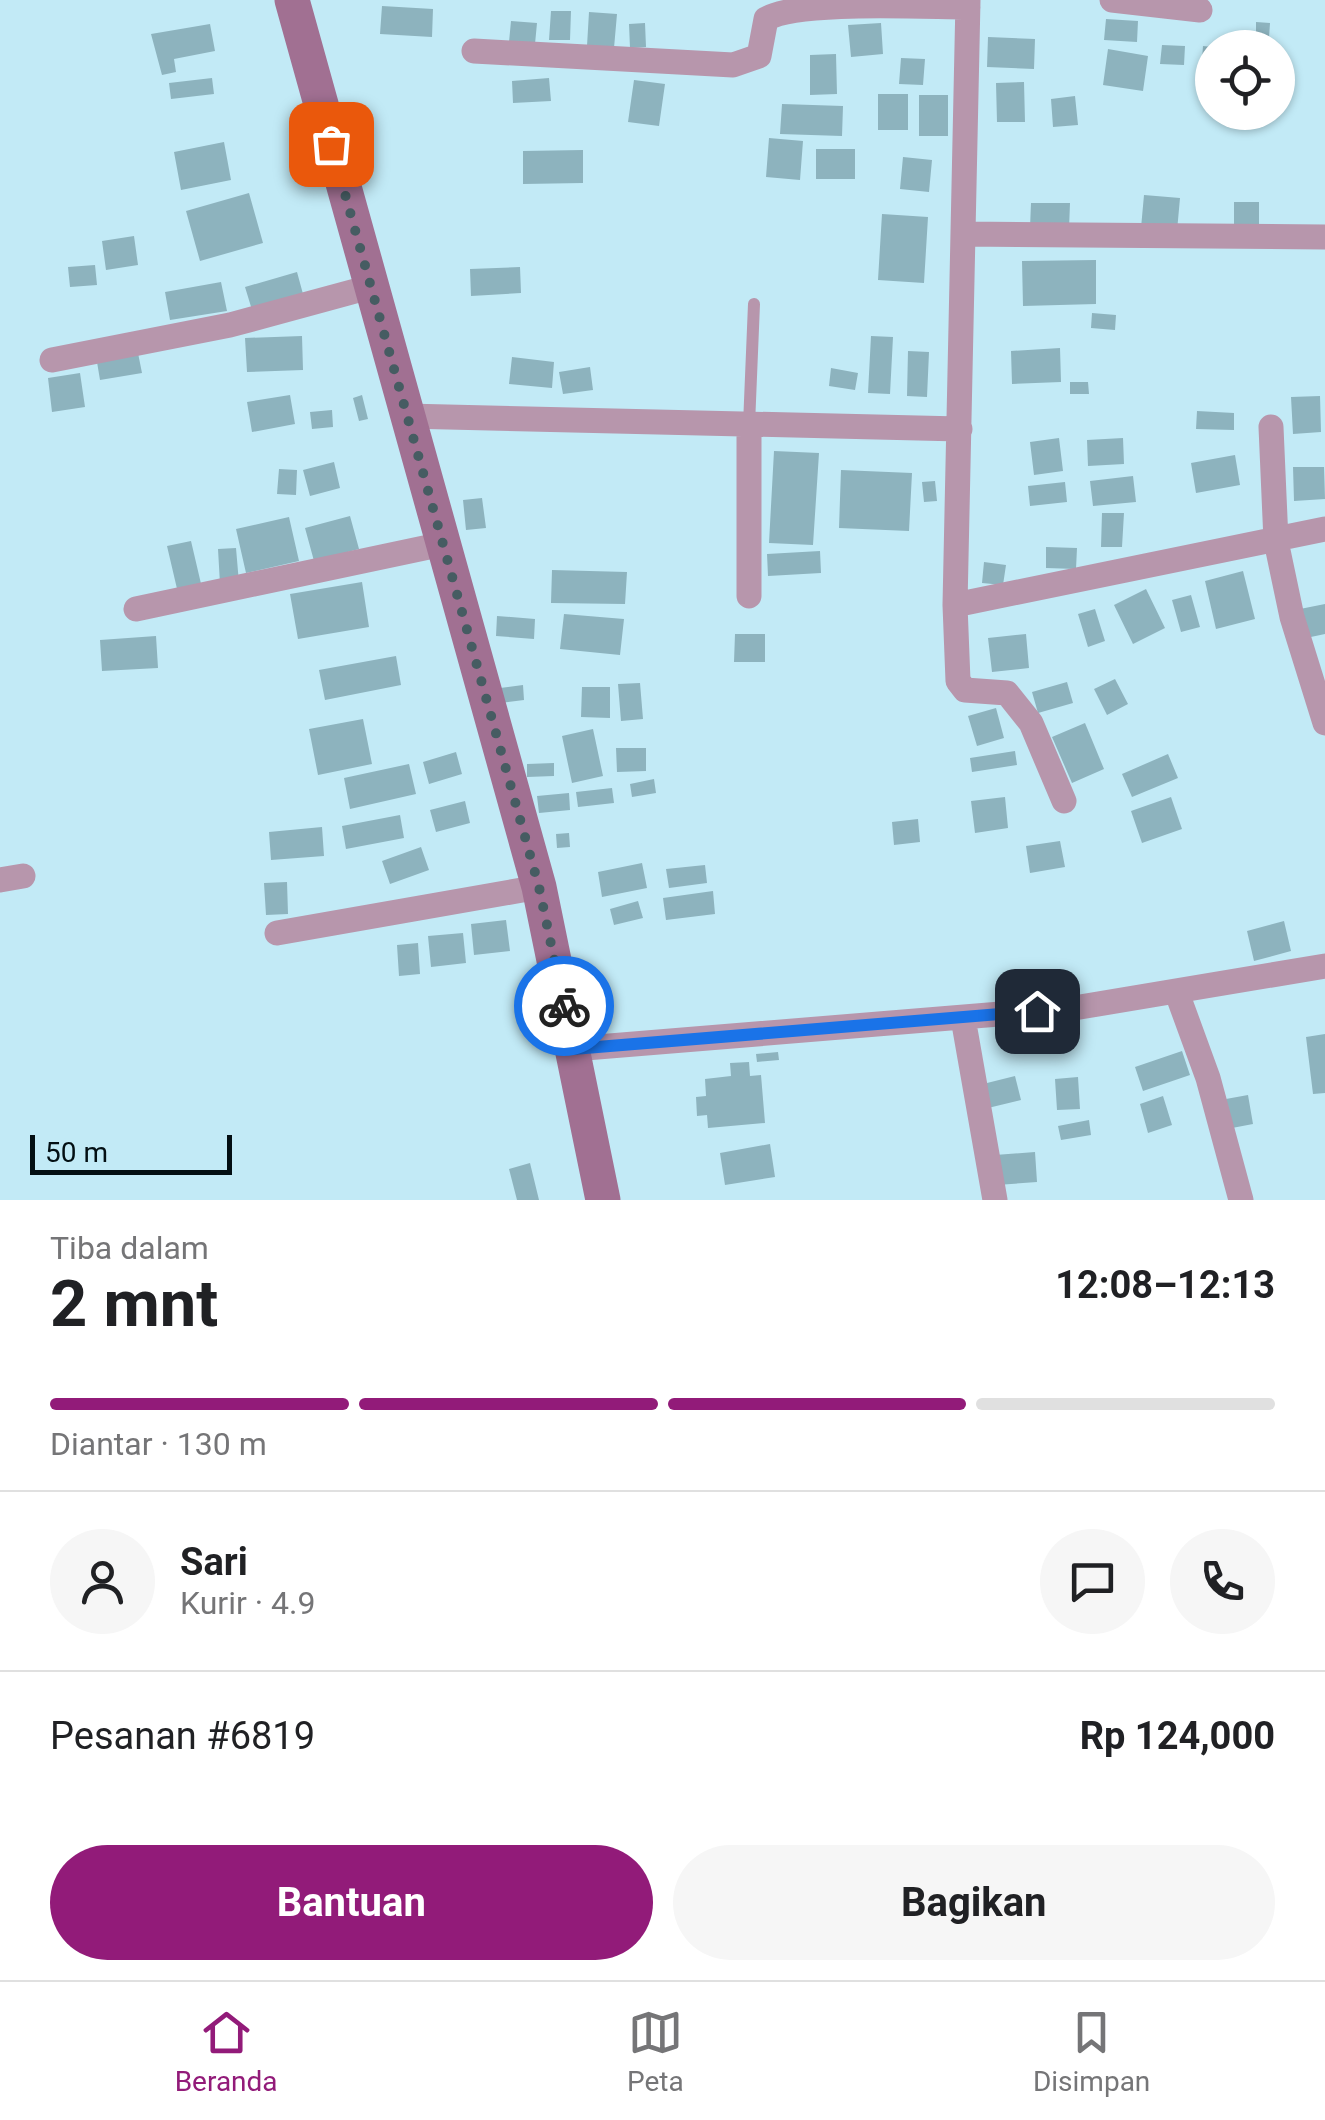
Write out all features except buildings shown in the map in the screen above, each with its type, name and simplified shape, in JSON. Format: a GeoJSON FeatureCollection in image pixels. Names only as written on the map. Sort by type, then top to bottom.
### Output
{"type":"FeatureCollection","features":[{"type":"Feature","properties":{"kind":"street"},"geometry":{"type":"LineString","coordinates":[[292,0],[539,887],[604,1200]]}},
{"type":"Feature","properties":{"kind":"street"},"geometry":{"type":"LineString","coordinates":[[1112,0],[1200,10]]}},
{"type":"Feature","properties":{"kind":"street"},"geometry":{"type":"LineString","coordinates":[[474,51],[732,65],[759,56],[766,19],[774,14],[829,8],[968,4],[955,605],[958,681],[965,690],[1006,693],[1031,723],[1064,801]]}},
{"type":"Feature","properties":{"kind":"street"},"geometry":{"type":"LineString","coordinates":[[963,234],[1325,237]]}},
{"type":"Feature","properties":{"kind":"street"},"geometry":{"type":"LineString","coordinates":[[52,360],[252,320],[370,287]]}},
{"type":"Feature","properties":{"kind":"street"},"geometry":{"type":"LineString","coordinates":[[406,416],[960,429]]}},
{"type":"Feature","properties":{"kind":"street"},"geometry":{"type":"LineString","coordinates":[[749,424],[749,596]]}},
{"type":"Feature","properties":{"kind":"street"},"geometry":{"type":"LineString","coordinates":[[1270,428],[1276,540],[1316,665],[1325,723]]}},
{"type":"Feature","properties":{"kind":"street"},"geometry":{"type":"LineString","coordinates":[[955,605],[1325,528]]}},
{"type":"Feature","properties":{"kind":"street"},"geometry":{"type":"LineString","coordinates":[[136,609],[443,544]]}},
{"type":"Feature","properties":{"kind":"street"},"geometry":{"type":"LineString","coordinates":[[277,933],[539,887]]}},
{"type":"Feature","properties":{"kind":"street"},"geometry":{"type":"LineString","coordinates":[[573,1049],[963,1018],[1176,993],[1325,966]]}},
{"type":"Feature","properties":{"kind":"street"},"geometry":{"type":"LineString","coordinates":[[1176,993],[1208,1078],[1241,1200]]}},
{"type":"Feature","properties":{"kind":"street"},"geometry":{"type":"LineString","coordinates":[[963,1018],[995,1200]]}},
{"type":"Feature","properties":{"kind":"lane"},"geometry":{"type":"LineString","coordinates":[[749,424],[754,304]]}},
{"type":"Feature","properties":{"kind":"way so far"},"geometry":{"type":"LineString","coordinates":[[331,144],[539,887],[564,1006]]}},
{"type":"Feature","properties":{"kind":"route"},"geometry":{"type":"LineString","coordinates":[[564,1006],[573,1049],[1037,1011]]}}]}
